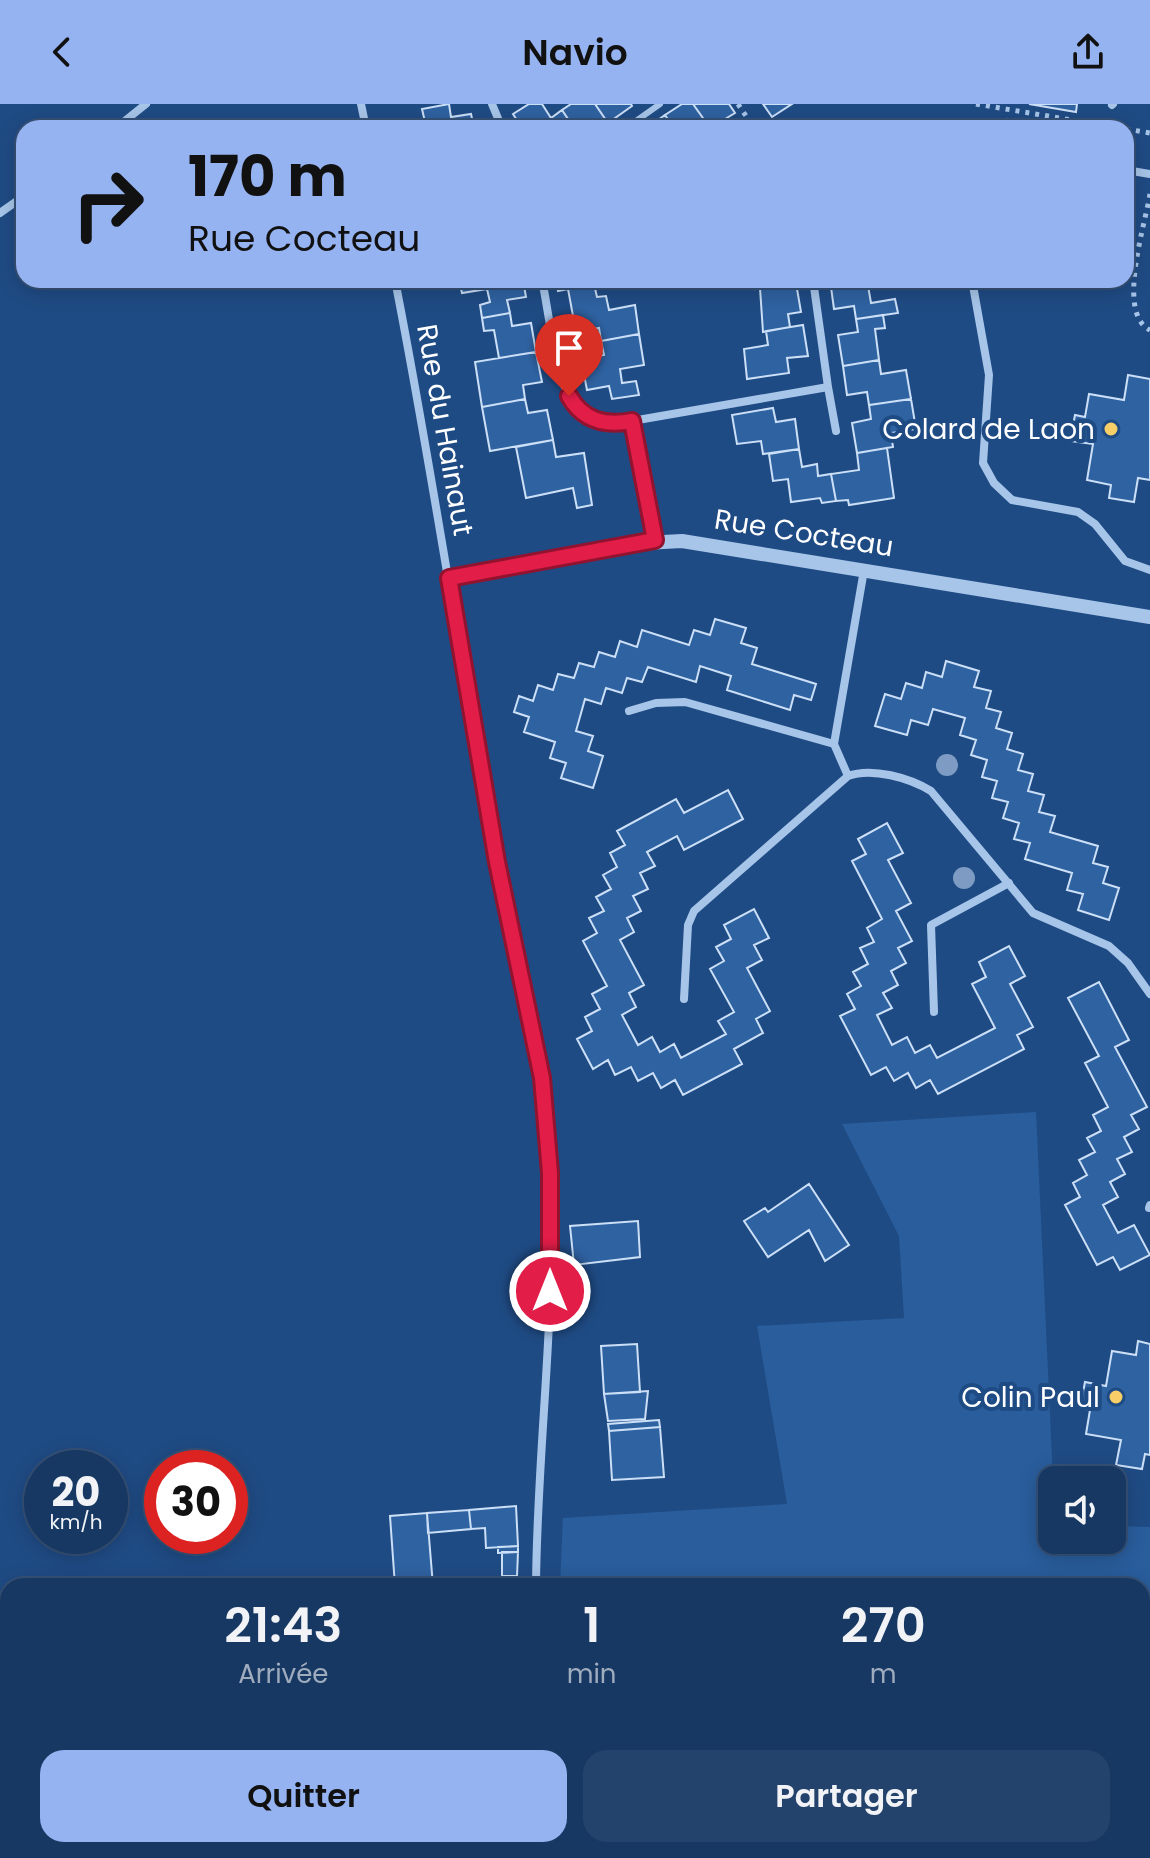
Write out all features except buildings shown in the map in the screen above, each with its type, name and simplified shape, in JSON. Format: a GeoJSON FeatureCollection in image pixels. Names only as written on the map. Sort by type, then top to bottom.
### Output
{"type":"FeatureCollection","features":[{"type":"Feature","properties":{"kind":"street"},"geometry":{"type":"LineString","coordinates":[[126,120],[146,104]]}},
{"type":"Feature","properties":{"kind":"street","name":"Rue du Hainaut"},"geometry":{"type":"LineString","coordinates":[[396,288],[497,862],[539,1063],[548,1143],[550,1335],[538,1488],[536,1578]]}},
{"type":"Feature","properties":{"kind":"street"},"geometry":{"type":"LineString","coordinates":[[544,288],[564,385],[575,407],[596,421],[632,421],[828,387]]}},
{"type":"Feature","properties":{"kind":"street"},"geometry":{"type":"LineString","coordinates":[[814,288],[836,431]]}},
{"type":"Feature","properties":{"kind":"street"},"geometry":{"type":"LineString","coordinates":[[973,288],[989,375],[983,463],[994,483],[1012,500],[1078,512],[1095,524],[1125,561],[1150,570]]}},
{"type":"Feature","properties":{"kind":"street"},"geometry":{"type":"LineString","coordinates":[[632,421],[655,540]]}},
{"type":"Feature","properties":{"kind":"street","name":"Rue Cocteau"},"geometry":{"type":"LineString","coordinates":[[449,578],[655,540],[704,542],[1150,617]]}},
{"type":"Feature","properties":{"kind":"street"},"geometry":{"type":"LineString","coordinates":[[848,776],[834,744],[864,569]]}},
{"type":"Feature","properties":{"kind":"street"},"geometry":{"type":"LineString","coordinates":[[629,711],[656,703],[685,702],[834,744]]}},
{"type":"Feature","properties":{"kind":"street"},"geometry":{"type":"LineString","coordinates":[[684,999],[688,925],[694,911],[848,776],[865,771],[914,783],[931,791],[1042,920],[1098,941],[1120,954],[1150,994]]}},
{"type":"Feature","properties":{"kind":"street"},"geometry":{"type":"LineString","coordinates":[[934,1012],[931,925],[1009,883]]}},
{"type":"Feature","properties":{"kind":"lane"},"geometry":{"type":"LineString","coordinates":[[637,120],[660,104]]}},
{"type":"Feature","properties":{"kind":"path"},"geometry":{"type":"LineString","coordinates":[[976,104],[1071,120]]}},
{"type":"Feature","properties":{"kind":"path"},"geometry":{"type":"LineString","coordinates":[[1134,287],[1150,194]]}},
{"type":"Feature","properties":{"kind":"path"},"geometry":{"type":"LineString","coordinates":[[1134,288],[1132,299],[1137,320],[1150,330]]}},
{"type":"Feature","properties":{"kind":"shaded area"},"geometry":{"type":"Polygon","coordinates":[[[1036,1112],[1052,1466],[1038,1466],[1038,1554],[1126,1554],[1126,1526],[1150,1527],[1150,1578],[560,1578],[563,1518],[787,1504],[757,1326],[904,1318],[899,1236],[842,1124],[1036,1112]]]}},
{"type":"Feature","properties":{"kind":"place","name":"Colard de Laon"},"geometry":{"type":"Point","coordinates":[1111,429]}},
{"type":"Feature","properties":{"kind":"place","name":"Colin Paul"},"geometry":{"type":"Point","coordinates":[1116,1397]}},
{"type":"Feature","properties":{"kind":"route"},"geometry":{"type":"LineString","coordinates":[[550,1291],[550,1173],[542,1078],[497,862],[449,578],[655,540],[632,421],[608,423],[583,416],[569,396]]}}]}
